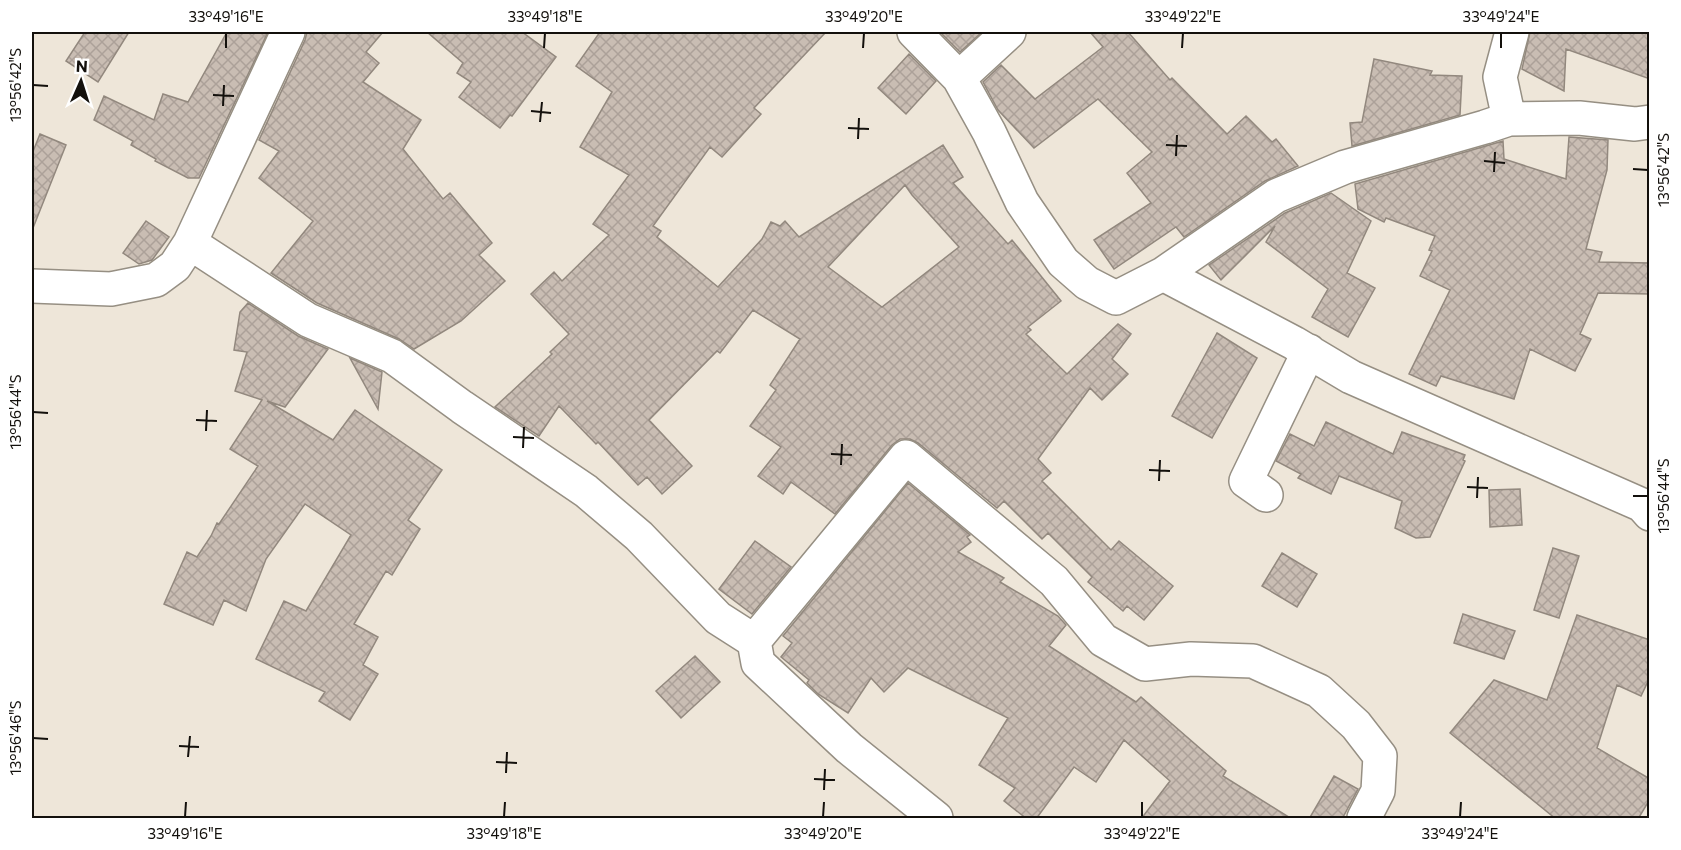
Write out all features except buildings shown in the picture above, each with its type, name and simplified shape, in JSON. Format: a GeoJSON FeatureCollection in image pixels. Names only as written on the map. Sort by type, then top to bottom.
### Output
{"type":"FeatureCollection","features":[{"type":"Feature","properties":{"kind":"street"},"geometry":{"type":"LineString","coordinates":[[32,286],[111,289],[156,280],[174,266],[189,243],[288,32]]}},
{"type":"Feature","properties":{"kind":"street"},"geometry":{"type":"LineString","coordinates":[[914,32],[959,78],[989,132],[1022,202],[1064,262],[1087,283],[1116,298],[1163,274],[1276,196],[1345,167],[1509,119],[1579,118],[1635,124],[1650,122]]}},
{"type":"Feature","properties":{"kind":"street"},"geometry":{"type":"LineString","coordinates":[[959,78],[1009,32]]}},
{"type":"Feature","properties":{"kind":"street"},"geometry":{"type":"LineString","coordinates":[[1509,119],[1500,76],[1512,32]]}},
{"type":"Feature","properties":{"kind":"street"},"geometry":{"type":"LineString","coordinates":[[189,243],[308,320],[392,356],[462,407],[586,491],[639,536],[718,618],[754,641],[758,663],[849,748],[936,819]]}},
{"type":"Feature","properties":{"kind":"street"},"geometry":{"type":"LineString","coordinates":[[1163,274],[1309,351],[1351,377],[1642,505],[1650,514]]}},
{"type":"Feature","properties":{"kind":"street"},"geometry":{"type":"LineString","coordinates":[[1266,495],[1246,482],[1309,351]]}},
{"type":"Feature","properties":{"kind":"street"},"geometry":{"type":"LineString","coordinates":[[754,641],[906,457],[1054,581],[1103,640],[1111,645],[1145,664],[1191,659],[1252,661],[1319,692],[1356,725],[1380,756],[1378,792],[1364,819]]}}]}
